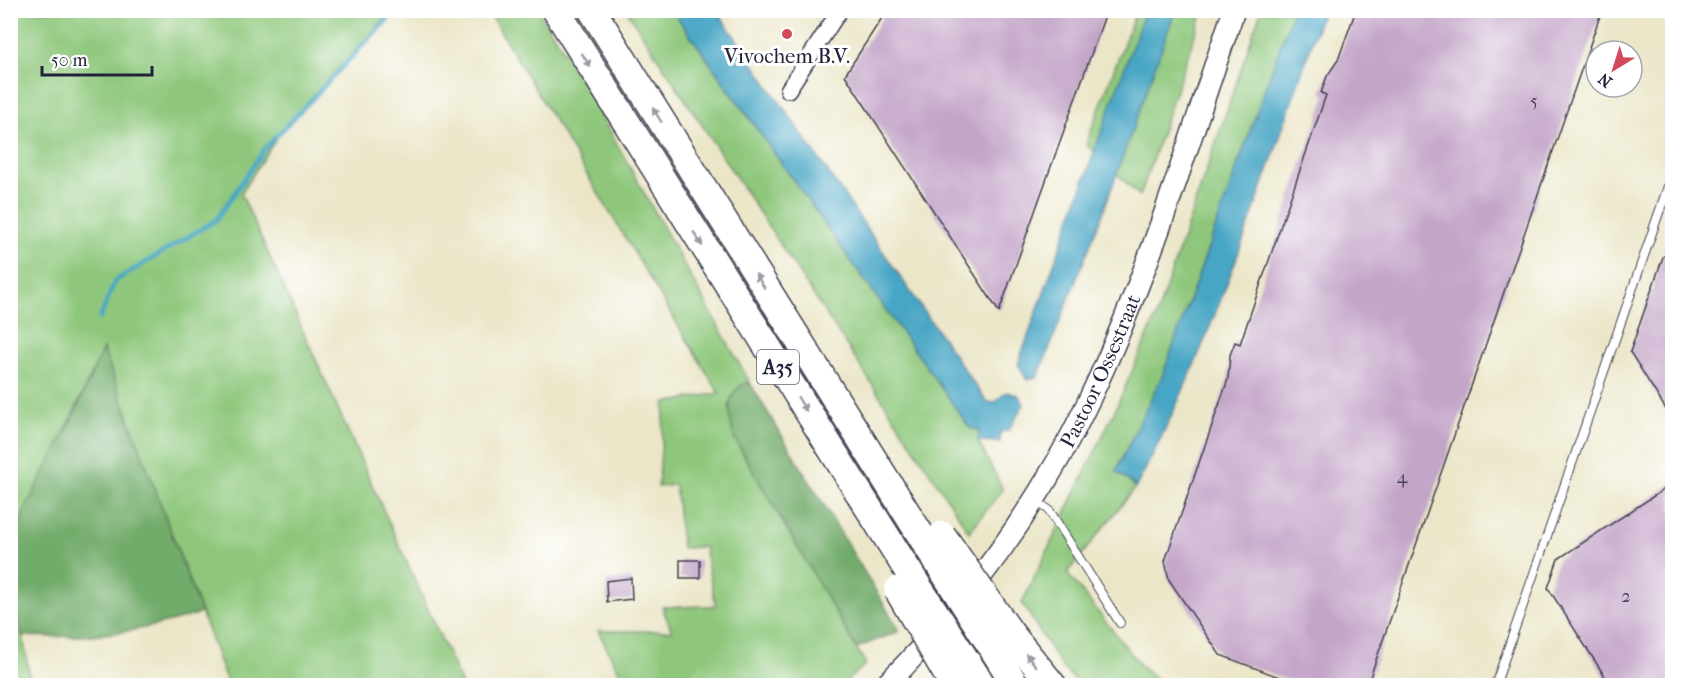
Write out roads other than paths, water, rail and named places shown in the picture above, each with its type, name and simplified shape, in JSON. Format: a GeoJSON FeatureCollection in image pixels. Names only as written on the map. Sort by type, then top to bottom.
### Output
{"type":"FeatureCollection","features":[{"type":"Feature","properties":{"kind":"highway","name":"A35"},"geometry":{"type":"LineString","coordinates":[[555,10],[890,543],[904,582],[970,682]]}},
{"type":"Feature","properties":{"kind":"highway","name":"A35"},"geometry":{"type":"LineString","coordinates":[[592,10],[824,382],[936,542],[1003,643],[1053,686]]}},
{"type":"Feature","properties":{"kind":"highway","name":"A35"},"geometry":{"type":"LineString","coordinates":[[1003,643],[1016,686]]}},
{"type":"Feature","properties":{"kind":"main road","name":"Pastoor Ossestraat"},"geometry":{"type":"LineString","coordinates":[[885,686],[963,599],[1034,500],[1090,399],[1127,316],[1234,10]]}},
{"type":"Feature","properties":{"kind":"street"},"geometry":{"type":"LineString","coordinates":[[788,90],[840,10]]}},
{"type":"Feature","properties":{"kind":"lane"},"geometry":{"type":"LineString","coordinates":[[1495,686],[1672,175]]}},
{"type":"Feature","properties":{"kind":"lane"},"geometry":{"type":"LineString","coordinates":[[1034,500],[1049,510],[1120,623]]}},
{"type":"Feature","properties":{"kind":"water"},"geometry":{"type":"Polygon","coordinates":[[[673,11],[717,11],[986,401],[994,403],[1006,392],[1018,395],[1024,404],[1009,430],[1000,432],[1000,442],[978,441],[979,430],[970,428],[673,11]]]}},
{"type":"Feature","properties":{"kind":"water"},"geometry":{"type":"Polygon","coordinates":[[[1145,11],[1175,11],[1102,215],[1038,377],[1027,380],[1018,364],[1145,11]]]}},
{"type":"Feature","properties":{"kind":"water"},"geometry":{"type":"Polygon","coordinates":[[[1293,11],[1323,11],[1215,313],[1191,373],[1136,487],[1116,471],[1163,374],[1293,11]]]}},
{"type":"Feature","properties":{"kind":"waterway"},"geometry":{"type":"LineString","coordinates":[[100,318],[115,281],[216,220],[266,147],[397,10]]}},
{"type":"Feature","properties":{"kind":"place","name":"Vivochem B.V."},"geometry":{"type":"Point","coordinates":[787,34]}}]}
